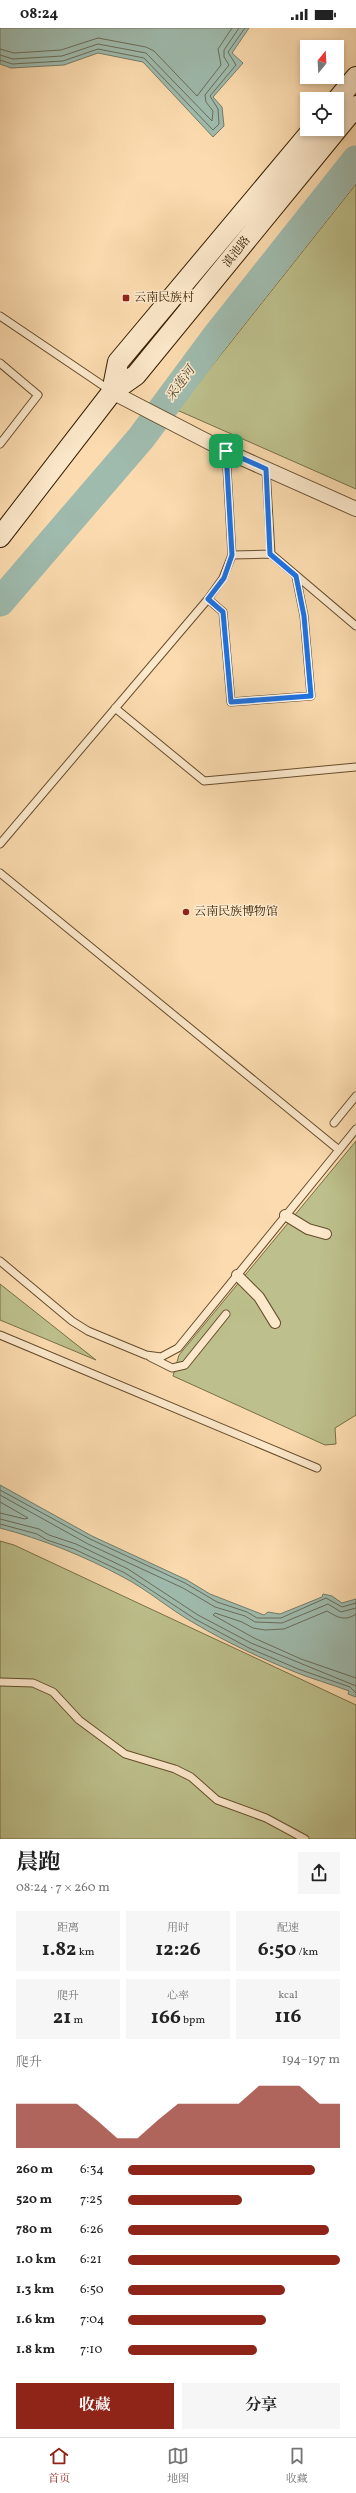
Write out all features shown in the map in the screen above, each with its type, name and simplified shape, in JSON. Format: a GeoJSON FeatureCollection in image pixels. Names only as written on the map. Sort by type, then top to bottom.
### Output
{"type":"FeatureCollection","features":[{"type":"Feature","properties":{"kind":"main road"},"geometry":{"type":"LineString","coordinates":[[344,92],[356,77]]}},
{"type":"Feature","properties":{"kind":"main road","name":"滇池路"},"geometry":{"type":"LineString","coordinates":[[0,537],[112,392],[136,375],[356,106]]}},
{"type":"Feature","properties":{"kind":"main road","name":"滇池路"},"geometry":{"type":"LineString","coordinates":[[112,392],[118,362],[307,136]]}},
{"type":"Feature","properties":{"kind":"street"},"geometry":{"type":"LineString","coordinates":[[112,392],[226,451],[356,509]]}},
{"type":"Feature","properties":{"kind":"street"},"geometry":{"type":"LineString","coordinates":[[286,1216],[308,1229],[326,1234]]}},
{"type":"Feature","properties":{"kind":"street"},"geometry":{"type":"LineString","coordinates":[[237,1275],[259,1297],[275,1323]]}},
{"type":"Feature","properties":{"kind":"lane"},"geometry":{"type":"LineString","coordinates":[[0,316],[112,392]]}},
{"type":"Feature","properties":{"kind":"lane"},"geometry":{"type":"LineString","coordinates":[[0,363],[38,395],[0,444]]}},
{"type":"Feature","properties":{"kind":"lane"},"geometry":{"type":"LineString","coordinates":[[0,844],[208,599],[224,578],[232,555],[226,451]]}},
{"type":"Feature","properties":{"kind":"lane"},"geometry":{"type":"LineString","coordinates":[[266,469],[270,554]]}},
{"type":"Feature","properties":{"kind":"lane"},"geometry":{"type":"LineString","coordinates":[[232,555],[270,554],[356,626]]}},
{"type":"Feature","properties":{"kind":"lane"},"geometry":{"type":"LineString","coordinates":[[208,599],[223,612],[231,702],[311,696],[304,616],[296,576]]}},
{"type":"Feature","properties":{"kind":"lane"},"geometry":{"type":"LineString","coordinates":[[115,708],[204,781],[356,767]]}},
{"type":"Feature","properties":{"kind":"lane"},"geometry":{"type":"LineString","coordinates":[[0,874],[339,1150]]}},
{"type":"Feature","properties":{"kind":"lane"},"geometry":{"type":"LineString","coordinates":[[334,1123],[356,1096]]}},
{"type":"Feature","properties":{"kind":"lane"},"geometry":{"type":"LineString","coordinates":[[146,1355],[161,1357],[178,1348],[356,1129]]}},
{"type":"Feature","properties":{"kind":"lane"},"geometry":{"type":"LineString","coordinates":[[0,1261],[72,1321],[88,1331],[146,1355],[172,1368],[185,1365],[226,1314]]}},
{"type":"Feature","properties":{"kind":"lane"},"geometry":{"type":"LineString","coordinates":[[0,1335],[317,1468]]}},
{"type":"Feature","properties":{"kind":"lane"},"geometry":{"type":"LineString","coordinates":[[0,1682],[33,1684],[53,1692],[79,1720],[125,1754],[175,1768],[191,1777],[217,1800],[266,1818],[305,1839]]}},
{"type":"Feature","properties":{"kind":"lane"},"geometry":{"type":"LineString","coordinates":[[292,1832],[295,1839]]}},
{"type":"Feature","properties":{"kind":"green space"},"geometry":{"type":"Polygon","coordinates":[[[356,184],[356,489],[177,410],[356,184]]]}},
{"type":"Feature","properties":{"kind":"green space"},"geometry":{"type":"Polygon","coordinates":[[[356,1141],[356,1415],[335,1428],[336,1444],[325,1445],[173,1376],[179,1355],[356,1141]]]}},
{"type":"Feature","properties":{"kind":"green space"},"geometry":{"type":"Polygon","coordinates":[[[0,1284],[96,1360],[0,1320],[0,1284]]]}},
{"type":"Feature","properties":{"kind":"green space"},"geometry":{"type":"Polygon","coordinates":[[[0,1541],[14,1545],[356,1705],[356,1839],[0,1839],[0,1541]]]}},
{"type":"Feature","properties":{"kind":"water"},"geometry":{"type":"Polygon","coordinates":[[[0,28],[249,28],[232,53],[243,63],[213,97],[222,107],[224,126],[213,137],[143,62],[98,53],[64,65],[11,68],[0,64],[0,28]]]}},
{"type":"Feature","properties":{"kind":"water"},"geometry":{"type":"Polygon","coordinates":[[[0,1485],[92,1536],[187,1580],[210,1594],[264,1615],[268,1612],[280,1614],[322,1597],[323,1594],[332,1596],[342,1603],[356,1599],[356,1697],[348,1694],[349,1691],[295,1672],[231,1643],[185,1618],[132,1582],[108,1569],[63,1549],[16,1532],[0,1528],[0,1485]]]}},
{"type":"Feature","properties":{"kind":"waterway","name":"采莲河"},"geometry":{"type":"LineString","coordinates":[[0,602],[141,438],[218,334],[356,160]]}},
{"type":"Feature","properties":{"kind":"place","name":"云南民族村"},"geometry":{"type":"Point","coordinates":[126,298]}},
{"type":"Feature","properties":{"kind":"place","name":"云南民族博物馆"},"geometry":{"type":"Point","coordinates":[186,912]}},
{"type":"Feature","properties":{"kind":"route"},"geometry":{"type":"LineString","coordinates":[[226,451],[266,469],[270,554],[296,576],[304,616],[311,696],[231,702],[223,612],[208,599],[224,578],[232,555],[226,451]]}}]}
